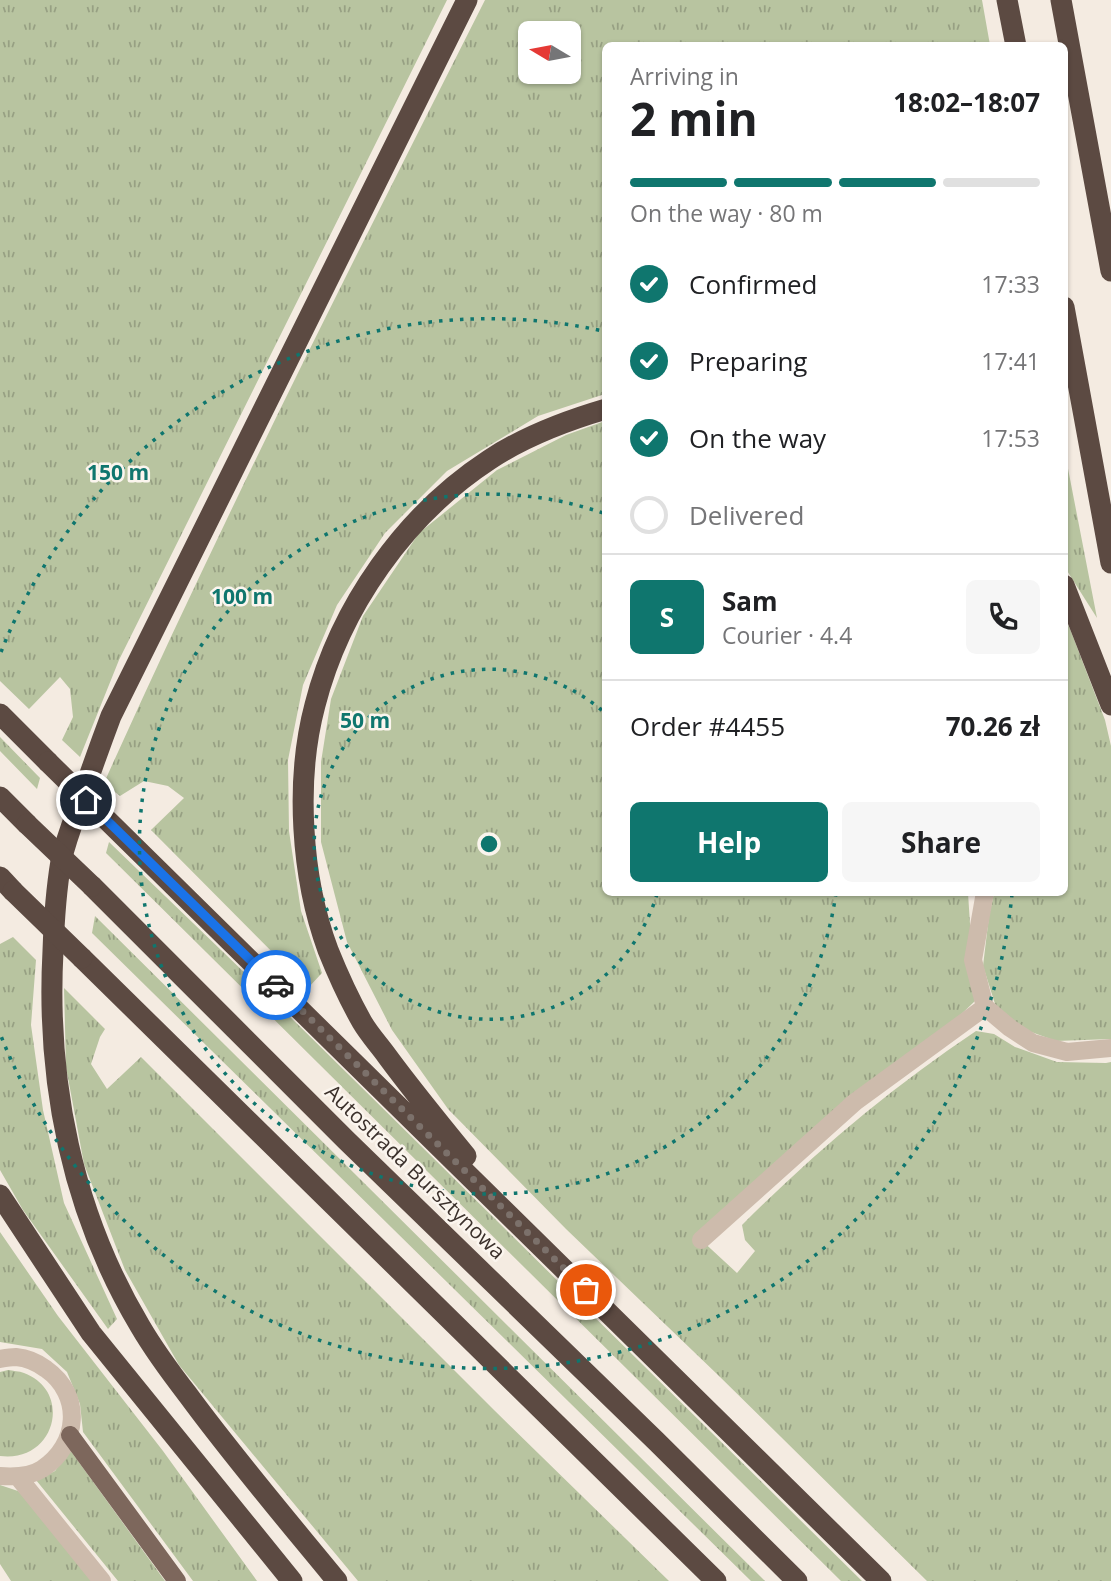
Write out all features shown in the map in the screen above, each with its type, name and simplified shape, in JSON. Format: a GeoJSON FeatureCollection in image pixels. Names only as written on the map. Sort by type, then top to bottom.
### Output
{"type":"FeatureCollection","features":[{"type":"Feature","properties":{"kind":"highway"},"geometry":{"type":"LineString","coordinates":[[337,1581],[212,1429],[163,1362],[119,1287],[93,1228],[62,1120],[54,1059],[51,989],[55,911],[62,860],[111,716],[467,0]]}},
{"type":"Feature","properties":{"kind":"highway"},"geometry":{"type":"LineString","coordinates":[[1007,0],[1015,42]]}},
{"type":"Feature","properties":{"kind":"highway"},"geometry":{"type":"LineString","coordinates":[[1061,0],[1111,271]]}},
{"type":"Feature","properties":{"kind":"highway"},"geometry":{"type":"LineString","coordinates":[[1068,329],[1111,563]]}},
{"type":"Feature","properties":{"kind":"highway"},"geometry":{"type":"LineString","coordinates":[[527,1231],[395,1067],[363,1024],[343,984],[328,950],[311,886],[305,836],[305,768],[315,705],[324,674],[339,639],[370,583],[399,541],[442,497],[489,460],[516,443],[579,416],[602,410]]}},
{"type":"Feature","properties":{"kind":"highway"},"geometry":{"type":"LineString","coordinates":[[1068,595],[1111,705]]}},
{"type":"Feature","properties":{"kind":"highway"},"geometry":{"type":"LineString","coordinates":[[0,714],[881,1581]]}},
{"type":"Feature","properties":{"kind":"highway","name":"Autostrada Bursztynowa"},"geometry":{"type":"LineString","coordinates":[[0,797],[797,1581]]}},
{"type":"Feature","properties":{"kind":"highway"},"geometry":{"type":"LineString","coordinates":[[7,884],[716,1581]]}},
{"type":"Feature","properties":{"kind":"highway"},"geometry":{"type":"LineString","coordinates":[[0,1195],[91,1334],[292,1581]]}},
{"type":"Feature","properties":{"kind":"main road"},"geometry":{"type":"LineString","coordinates":[[70,1435],[177,1581]]}},
{"type":"Feature","properties":{"kind":"street"},"geometry":{"type":"LineString","coordinates":[[984,896],[973,960],[985,1007],[1033,1043],[1067,1052],[1111,1048]]}},
{"type":"Feature","properties":{"kind":"street"},"geometry":{"type":"LineString","coordinates":[[701,1240],[855,1102],[985,1007]]}},
{"type":"Feature","properties":{"kind":"street"},"geometry":{"type":"LineString","coordinates":[[6,1356],[37,1363],[55,1375],[67,1393],[72,1413],[70,1435],[59,1456],[40,1471],[9,1476]]}},
{"type":"Feature","properties":{"kind":"street"},"geometry":{"type":"LineString","coordinates":[[9,1476],[102,1581]]}},
{"type":"Feature","properties":{"kind":"green space"},"geometry":{"type":"Polygon","coordinates":[[[0,0],[447,0],[119,660],[80,757],[62,740],[73,717],[70,689],[60,677],[29,709],[0,681],[0,0]]]}},
{"type":"Feature","properties":{"kind":"green space"},"geometry":{"type":"Polygon","coordinates":[[[485,0],[982,0],[989,42],[602,42],[602,395],[538,416],[447,471],[385,533],[337,605],[303,685],[288,760],[289,831],[301,911],[322,973],[308,988],[151,830],[184,798],[168,786],[144,781],[120,796],[104,783],[242,487],[485,0]]]}},
{"type":"Feature","properties":{"kind":"green space"},"geometry":{"type":"Polygon","coordinates":[[[602,422],[602,896],[968,896],[975,1001],[698,1237],[737,1273],[755,1251],[745,1240],[742,1225],[854,1122],[976,1031],[994,1034],[1015,1047],[1057,1062],[1111,1062],[1111,1581],[927,1581],[566,1229],[448,1109],[392,1030],[347,942],[321,842],[321,762],[331,699],[363,616],[419,533],[497,470],[566,435],[602,422]]]}},
{"type":"Feature","properties":{"kind":"green space"},"geometry":{"type":"Polygon","coordinates":[[[1068,469],[1097,618],[1068,572],[1068,469]]]}},
{"type":"Feature","properties":{"kind":"green space"},"geometry":{"type":"Polygon","coordinates":[[[1068,625],[1105,720],[1111,746],[1111,1039],[1056,1041],[1023,1029],[996,1007],[983,966],[993,896],[1068,896],[1068,625]]]}},
{"type":"Feature","properties":{"kind":"green space"},"geometry":{"type":"Polygon","coordinates":[[[0,737],[40,778],[37,789],[0,751],[0,737]]]}},
{"type":"Feature","properties":{"kind":"green space"},"geometry":{"type":"Polygon","coordinates":[[[109,842],[862,1581],[841,1581],[106,853],[109,842]]]}},
{"type":"Feature","properties":{"kind":"green space"},"geometry":{"type":"Polygon","coordinates":[[[95,916],[765,1581],[751,1581],[92,933],[95,916]]]}},
{"type":"Feature","properties":{"kind":"green space"},"geometry":{"type":"Polygon","coordinates":[[[13,937],[36,960],[31,1025],[43,1110],[64,1203],[117,1319],[108,1329],[23,1210],[0,1170],[0,944],[13,937]]]}},
{"type":"Feature","properties":{"kind":"green space"},"geometry":{"type":"Polygon","coordinates":[[[64,988],[105,1029],[91,1064],[107,1089],[141,1057],[669,1581],[358,1581],[179,1365],[125,1270],[84,1164],[66,1067],[64,988]]]}},
{"type":"Feature","properties":{"kind":"green space"},"geometry":{"type":"Polygon","coordinates":[[[0,1232],[58,1316],[163,1451],[257,1581],[193,1581],[83,1432],[80,1404],[67,1372],[42,1349],[0,1342],[0,1232]]]}},
{"type":"Feature","properties":{"kind":"green space"},"geometry":{"type":"Polygon","coordinates":[[[8,1370],[24,1373],[39,1382],[49,1395],[53,1409],[45,1438],[34,1449],[19,1455],[0,1456],[0,1372],[8,1370]]]}},
{"type":"Feature","properties":{"kind":"green space"},"geometry":{"type":"Polygon","coordinates":[[[70,1450],[165,1581],[118,1581],[36,1480],[55,1471],[70,1450]]]}},
{"type":"Feature","properties":{"kind":"green space"},"geometry":{"type":"Polygon","coordinates":[[[0,1485],[18,1491],[28,1499],[93,1581],[11,1581],[0,1564],[0,1485]]]}},
{"type":"Feature","properties":{"kind":"way so far"},"geometry":{"type":"LineString","coordinates":[[276,985],[586,1290]]}},
{"type":"Feature","properties":{"kind":"route"},"geometry":{"type":"LineString","coordinates":[[86,800],[276,985]]}}]}
